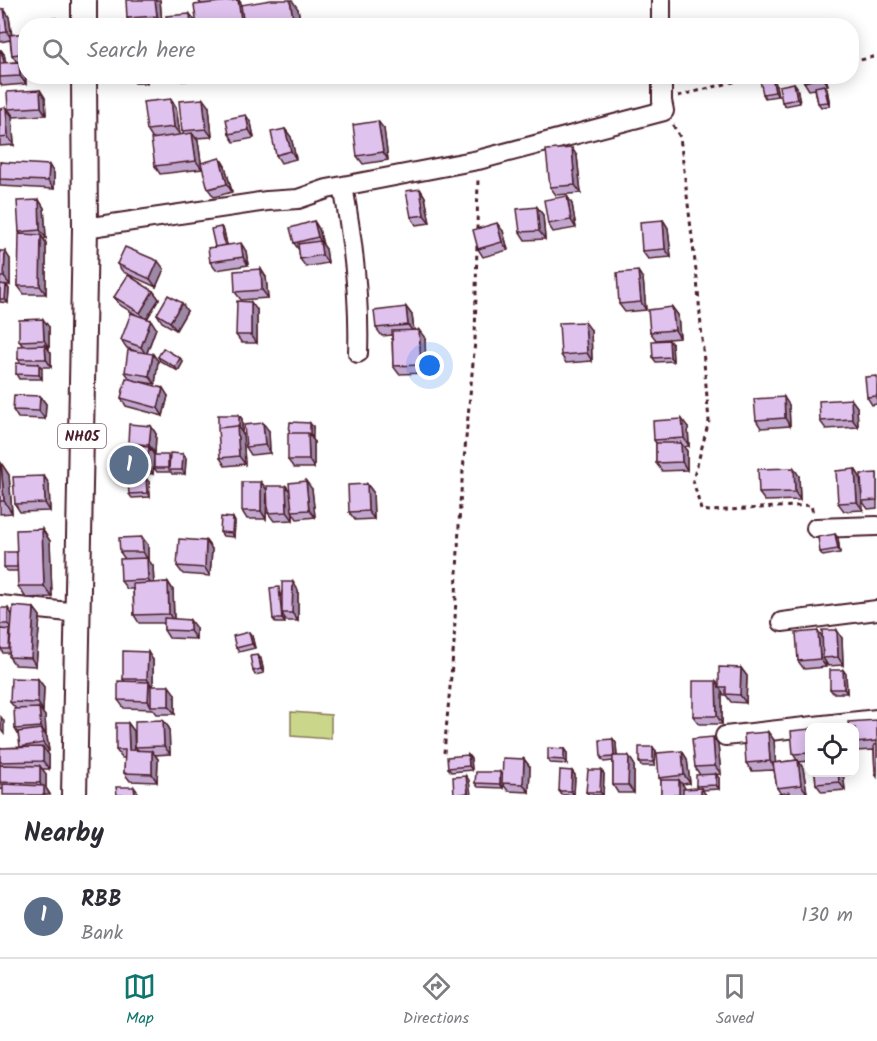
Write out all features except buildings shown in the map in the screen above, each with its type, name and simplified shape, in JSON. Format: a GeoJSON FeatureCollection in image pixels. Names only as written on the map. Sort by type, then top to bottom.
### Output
{"type":"FeatureCollection","features":[{"type":"Feature","properties":{"kind":"main road"},"geometry":{"type":"LineString","coordinates":[[84,0],[84,18]]}},
{"type":"Feature","properties":{"kind":"main road","name":"NH05"},"geometry":{"type":"LineString","coordinates":[[74,795],[85,228],[84,84]]}},
{"type":"Feature","properties":{"kind":"street"},"geometry":{"type":"LineString","coordinates":[[661,0],[661,18]]}},
{"type":"Feature","properties":{"kind":"street"},"geometry":{"type":"LineString","coordinates":[[85,228],[267,201],[298,200],[327,189],[478,160],[663,106],[662,84]]}},
{"type":"Feature","properties":{"kind":"street"},"geometry":{"type":"LineString","coordinates":[[343,186],[354,245],[359,323],[358,353]]}},
{"type":"Feature","properties":{"kind":"street"},"geometry":{"type":"LineString","coordinates":[[816,528],[877,526]]}},
{"type":"Feature","properties":{"kind":"street"},"geometry":{"type":"LineString","coordinates":[[0,605],[79,613]]}},
{"type":"Feature","properties":{"kind":"street"},"geometry":{"type":"LineString","coordinates":[[782,622],[877,610]]}},
{"type":"Feature","properties":{"kind":"street"},"geometry":{"type":"LineString","coordinates":[[725,736],[877,719]]}},
{"type":"Feature","properties":{"kind":"path"},"geometry":{"type":"LineString","coordinates":[[859,60],[877,56]]}},
{"type":"Feature","properties":{"kind":"path"},"geometry":{"type":"LineString","coordinates":[[732,84],[663,106],[680,137],[697,279],[709,421],[693,480],[700,510],[811,505],[816,528]]}},
{"type":"Feature","properties":{"kind":"path"},"geometry":{"type":"LineString","coordinates":[[444,753],[454,643],[460,503],[475,341],[478,160]]}},
{"type":"Feature","properties":{"kind":"green space"},"geometry":{"type":"Polygon","coordinates":[[[291,712],[331,715],[331,739],[291,736],[291,712]]]}},
{"type":"Feature","properties":{"kind":"place","name":"RBB"},"geometry":{"type":"Point","coordinates":[129,465]}}]}
